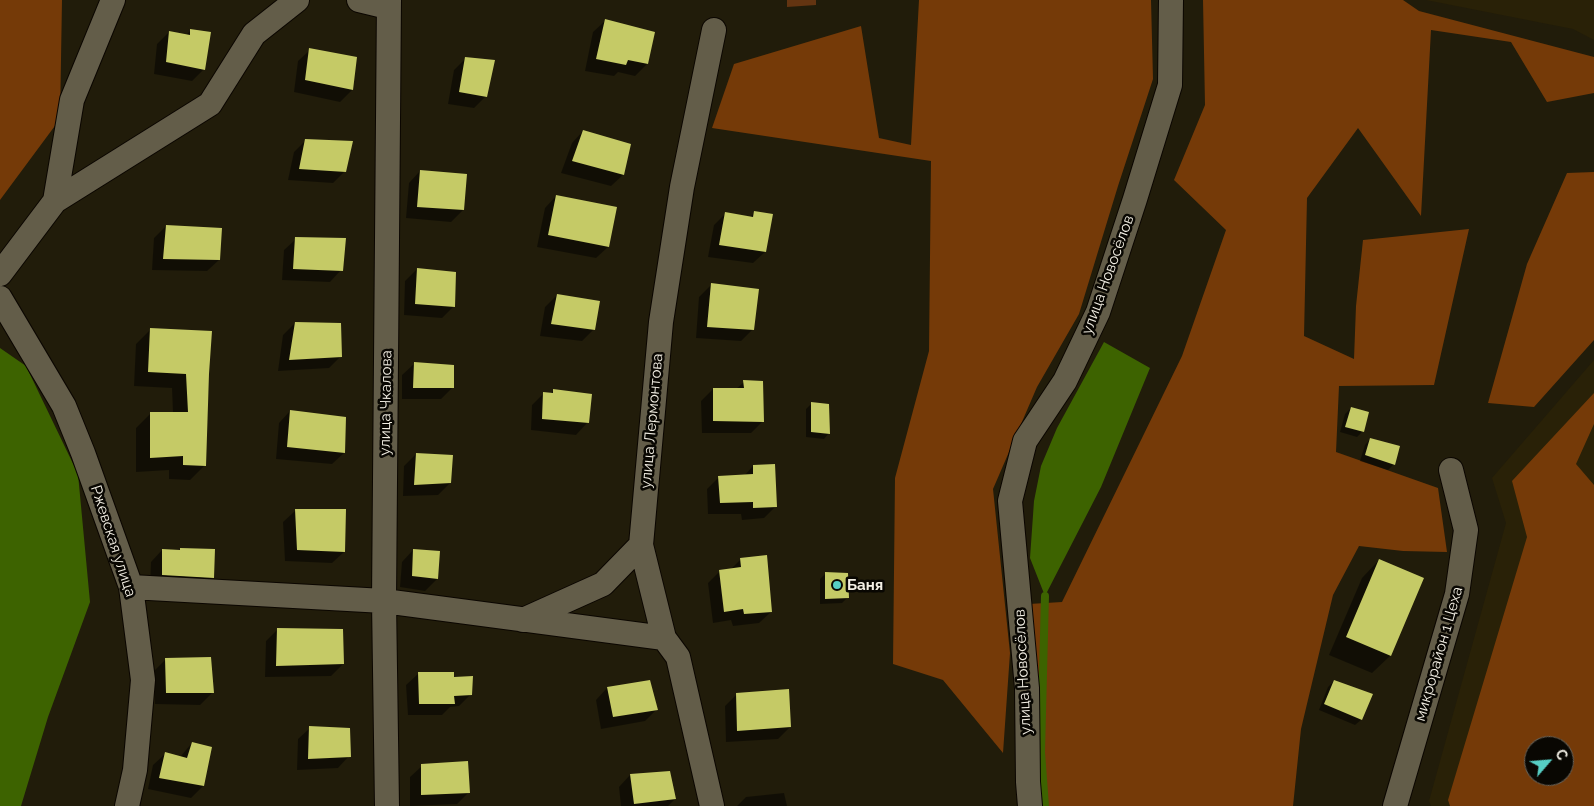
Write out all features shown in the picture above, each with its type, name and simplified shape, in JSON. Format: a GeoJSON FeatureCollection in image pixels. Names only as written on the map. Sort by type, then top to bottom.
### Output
{"type":"FeatureCollection","features":[{"type":"Feature","properties":{"kind":"street"},"geometry":{"type":"LineString","coordinates":[[55,201],[72,100],[113,0]]}},
{"type":"Feature","properties":{"kind":"street"},"geometry":{"type":"LineString","coordinates":[[0,274],[55,201],[210,104],[254,34],[297,0]]}},
{"type":"Feature","properties":{"kind":"street"},"geometry":{"type":"LineString","coordinates":[[359,0],[389,3]]}},
{"type":"Feature","properties":{"kind":"street","name":"улица Новосёлов"},"geometry":{"type":"LineString","coordinates":[[1030,806],[1027,688],[1010,501],[1025,441],[1065,381],[1098,312],[1136,199],[1170,85],[1170,0]]}},
{"type":"Feature","properties":{"kind":"street","name":"улица Чкалова"},"geometry":{"type":"LineString","coordinates":[[387,806],[384,601],[389,3]]}},
{"type":"Feature","properties":{"kind":"street","name":"улица Лермонтова"},"geometry":{"type":"LineString","coordinates":[[712,806],[678,658],[664,638],[641,545],[661,322],[682,188],[714,30]]}},
{"type":"Feature","properties":{"kind":"street","name":"Ржевская улица"},"geometry":{"type":"LineString","coordinates":[[0,298],[64,406],[131,587],[143,680],[135,770],[127,806]]}},
{"type":"Feature","properties":{"kind":"street","name":"микрорайон 1 Цеха"},"geometry":{"type":"LineString","coordinates":[[1395,806],[1457,594],[1466,530],[1451,470]]}},
{"type":"Feature","properties":{"kind":"street"},"geometry":{"type":"LineString","coordinates":[[523,620],[603,584],[641,545]]}},
{"type":"Feature","properties":{"kind":"street"},"geometry":{"type":"LineString","coordinates":[[131,587],[384,601],[664,638]]}},
{"type":"Feature","properties":{"kind":"shaded area"},"geometry":{"type":"Polygon","coordinates":[[[0,0],[62,0],[60,119],[0,200],[0,0]]]}},
{"type":"Feature","properties":{"kind":"shaded area"},"geometry":{"type":"Polygon","coordinates":[[[787,0],[816,0],[816,5],[787,7],[787,0]]]}},
{"type":"Feature","properties":{"kind":"shaded area"},"geometry":{"type":"Polygon","coordinates":[[[919,0],[1151,0],[1153,79],[1079,314],[1037,387],[993,489],[1010,653],[1003,753],[943,680],[893,664],[895,478],[929,351],[931,161],[712,128],[734,64],[861,26],[879,138],[911,145],[919,0]]]}},
{"type":"Feature","properties":{"kind":"shaded area"},"geometry":{"type":"Polygon","coordinates":[[[1203,0],[1403,0],[1419,11],[1594,57],[1594,93],[1547,102],[1511,42],[1431,30],[1421,216],[1358,128],[1307,198],[1304,336],[1354,359],[1356,306],[1363,240],[1469,229],[1434,385],[1339,386],[1336,452],[1438,488],[1447,552],[1403,551],[1359,546],[1333,595],[1301,729],[1293,806],[1037,806],[1029,604],[1062,602],[1182,356],[1226,230],[1174,180],[1205,105],[1203,0]]]}},
{"type":"Feature","properties":{"kind":"shaded area"},"geometry":{"type":"Polygon","coordinates":[[[1426,0],[1594,0],[1594,40],[1573,29],[1426,0]]]}},
{"type":"Feature","properties":{"kind":"shaded area"},"geometry":{"type":"Polygon","coordinates":[[[1594,172],[1594,340],[1534,407],[1488,403],[1527,264],[1567,173],[1594,172]]]}},
{"type":"Feature","properties":{"kind":"shaded area"},"geometry":{"type":"Polygon","coordinates":[[[1104,342],[1150,368],[1101,487],[1045,596],[1030,558],[1034,501],[1041,466],[1057,428],[1104,342]]]}},
{"type":"Feature","properties":{"kind":"shaded area"},"geometry":{"type":"Polygon","coordinates":[[[0,348],[26,366],[78,474],[90,602],[48,717],[21,806],[0,806],[0,348]]]}},
{"type":"Feature","properties":{"kind":"shaded area"},"geometry":{"type":"Polygon","coordinates":[[[1594,360],[1594,806],[1431,806],[1429,801],[1506,523],[1492,478],[1594,360]]]}},
{"type":"Feature","properties":{"kind":"shaded area"},"geometry":{"type":"Polygon","coordinates":[[[1594,393],[1594,424],[1576,464],[1594,485],[1594,806],[1450,806],[1448,800],[1527,537],[1512,481],[1594,393]]]}},
{"type":"Feature","properties":{"kind":"building"},"geometry":{"type":"Polygon","coordinates":[[[605,19],[655,32],[648,64],[628,60],[626,65],[596,59],[605,19]]]}},
{"type":"Feature","properties":{"kind":"building"},"geometry":{"type":"Polygon","coordinates":[[[190,29],[211,32],[205,70],[166,62],[169,31],[190,35],[190,29]]]}},
{"type":"Feature","properties":{"kind":"building"},"geometry":{"type":"Polygon","coordinates":[[[309,48],[357,57],[353,90],[305,80],[309,48]]]}},
{"type":"Feature","properties":{"kind":"building"},"geometry":{"type":"Polygon","coordinates":[[[465,57],[495,60],[487,97],[459,92],[465,57]]]}},
{"type":"Feature","properties":{"kind":"building"},"geometry":{"type":"Polygon","coordinates":[[[583,130],[631,144],[624,175],[572,161],[583,130]]]}},
{"type":"Feature","properties":{"kind":"building"},"geometry":{"type":"Polygon","coordinates":[[[305,139],[353,141],[346,172],[299,169],[305,139]]]}},
{"type":"Feature","properties":{"kind":"building"},"geometry":{"type":"Polygon","coordinates":[[[420,170],[467,174],[464,210],[417,207],[420,170]]]}},
{"type":"Feature","properties":{"kind":"building"},"geometry":{"type":"Polygon","coordinates":[[[556,195],[617,207],[609,247],[548,235],[556,195]]]}},
{"type":"Feature","properties":{"kind":"building"},"geometry":{"type":"Polygon","coordinates":[[[754,211],[773,214],[766,252],[719,245],[725,212],[753,217],[754,211]]]}},
{"type":"Feature","properties":{"kind":"building"},"geometry":{"type":"Polygon","coordinates":[[[166,225],[222,228],[220,260],[163,259],[166,225]]]}},
{"type":"Feature","properties":{"kind":"building"},"geometry":{"type":"Polygon","coordinates":[[[295,237],[346,238],[343,271],[293,269],[295,237]]]}},
{"type":"Feature","properties":{"kind":"building"},"geometry":{"type":"Polygon","coordinates":[[[417,268],[456,272],[455,307],[415,304],[417,268]]]}},
{"type":"Feature","properties":{"kind":"building"},"geometry":{"type":"Polygon","coordinates":[[[711,283],[759,289],[754,330],[707,327],[711,283]]]}},
{"type":"Feature","properties":{"kind":"building"},"geometry":{"type":"Polygon","coordinates":[[[557,294],[600,301],[595,330],[551,324],[557,294]]]}},
{"type":"Feature","properties":{"kind":"building"},"geometry":{"type":"Polygon","coordinates":[[[295,322],[341,323],[342,357],[289,360],[295,322]]]}},
{"type":"Feature","properties":{"kind":"building"},"geometry":{"type":"Polygon","coordinates":[[[150,328],[212,331],[206,466],[183,465],[183,456],[150,458],[150,412],[188,412],[186,374],[148,372],[150,328]]]}},
{"type":"Feature","properties":{"kind":"building"},"geometry":{"type":"Polygon","coordinates":[[[414,362],[454,365],[454,388],[413,388],[414,362]]]}},
{"type":"Feature","properties":{"kind":"building"},"geometry":{"type":"Polygon","coordinates":[[[743,380],[763,381],[764,422],[713,421],[713,388],[744,388],[743,380]]]}},
{"type":"Feature","properties":{"kind":"building"},"geometry":{"type":"Polygon","coordinates":[[[553,389],[592,394],[589,423],[542,419],[543,392],[553,393],[553,389]]]}},
{"type":"Feature","properties":{"kind":"building"},"geometry":{"type":"Polygon","coordinates":[[[811,402],[829,404],[830,434],[811,432],[811,402]]]}},
{"type":"Feature","properties":{"kind":"building"},"geometry":{"type":"Polygon","coordinates":[[[1351,407],[1369,412],[1364,432],[1345,427],[1351,407]]]}},
{"type":"Feature","properties":{"kind":"building"},"geometry":{"type":"Polygon","coordinates":[[[290,410],[346,417],[345,453],[287,447],[290,410]]]}},
{"type":"Feature","properties":{"kind":"building"},"geometry":{"type":"Polygon","coordinates":[[[1370,438],[1400,446],[1395,465],[1365,455],[1370,438]]]}},
{"type":"Feature","properties":{"kind":"building"},"geometry":{"type":"Polygon","coordinates":[[[416,453],[453,455],[451,483],[414,485],[416,453]]]}},
{"type":"Feature","properties":{"kind":"building"},"geometry":{"type":"Polygon","coordinates":[[[775,464],[777,507],[753,508],[753,502],[720,503],[718,476],[753,474],[753,465],[775,464]]]}},
{"type":"Feature","properties":{"kind":"building"},"geometry":{"type":"Polygon","coordinates":[[[295,509],[346,509],[345,552],[297,550],[295,509]]]}},
{"type":"Feature","properties":{"kind":"building"},"geometry":{"type":"Polygon","coordinates":[[[180,548],[215,549],[214,578],[162,575],[162,549],[180,550],[180,548]]]}},
{"type":"Feature","properties":{"kind":"building"},"geometry":{"type":"Polygon","coordinates":[[[413,549],[440,551],[438,579],[412,576],[413,549]]]}},
{"type":"Feature","properties":{"kind":"building"},"geometry":{"type":"Polygon","coordinates":[[[767,555],[772,612],[744,614],[743,609],[724,612],[719,570],[741,567],[740,558],[767,555]]]}},
{"type":"Feature","properties":{"kind":"building"},"geometry":{"type":"Polygon","coordinates":[[[1379,559],[1424,578],[1391,656],[1346,637],[1379,559]]]}},
{"type":"Feature","properties":{"kind":"building","name":"Баня"},"geometry":{"type":"Polygon","coordinates":[[[825,572],[848,573],[849,598],[825,599],[825,572]]]}},
{"type":"Feature","properties":{"kind":"building"},"geometry":{"type":"Polygon","coordinates":[[[277,628],[343,629],[344,664],[276,666],[277,628]]]}},
{"type":"Feature","properties":{"kind":"building"},"geometry":{"type":"Polygon","coordinates":[[[211,657],[214,693],[166,693],[165,658],[211,657]]]}},
{"type":"Feature","properties":{"kind":"building"},"geometry":{"type":"Polygon","coordinates":[[[418,672],[454,672],[454,677],[473,676],[472,695],[454,696],[455,704],[419,704],[418,672]]]}},
{"type":"Feature","properties":{"kind":"building"},"geometry":{"type":"Polygon","coordinates":[[[650,680],[658,710],[613,717],[607,687],[650,680]]]}},
{"type":"Feature","properties":{"kind":"building"},"geometry":{"type":"Polygon","coordinates":[[[1334,680],[1373,694],[1362,720],[1324,704],[1334,680]]]}},
{"type":"Feature","properties":{"kind":"building"},"geometry":{"type":"Polygon","coordinates":[[[789,689],[791,727],[737,731],[736,693],[789,689]]]}},
{"type":"Feature","properties":{"kind":"building"},"geometry":{"type":"Polygon","coordinates":[[[309,726],[350,728],[351,757],[308,759],[309,726]]]}},
{"type":"Feature","properties":{"kind":"building"},"geometry":{"type":"Polygon","coordinates":[[[192,742],[212,747],[204,786],[159,778],[165,752],[187,758],[192,742]]]}},
{"type":"Feature","properties":{"kind":"building"},"geometry":{"type":"Polygon","coordinates":[[[468,761],[470,793],[421,795],[421,764],[468,761]]]}},
{"type":"Feature","properties":{"kind":"building"},"geometry":{"type":"Polygon","coordinates":[[[670,771],[676,799],[634,804],[630,774],[670,771]]]}},
{"type":"Feature","properties":{"kind":"waterway"},"geometry":{"type":"LineString","coordinates":[[1045,596],[1041,752],[1045,806]]}},
{"type":"Feature","properties":{"kind":"place","name":"Баня"},"geometry":{"type":"Point","coordinates":[837,585]}}]}
